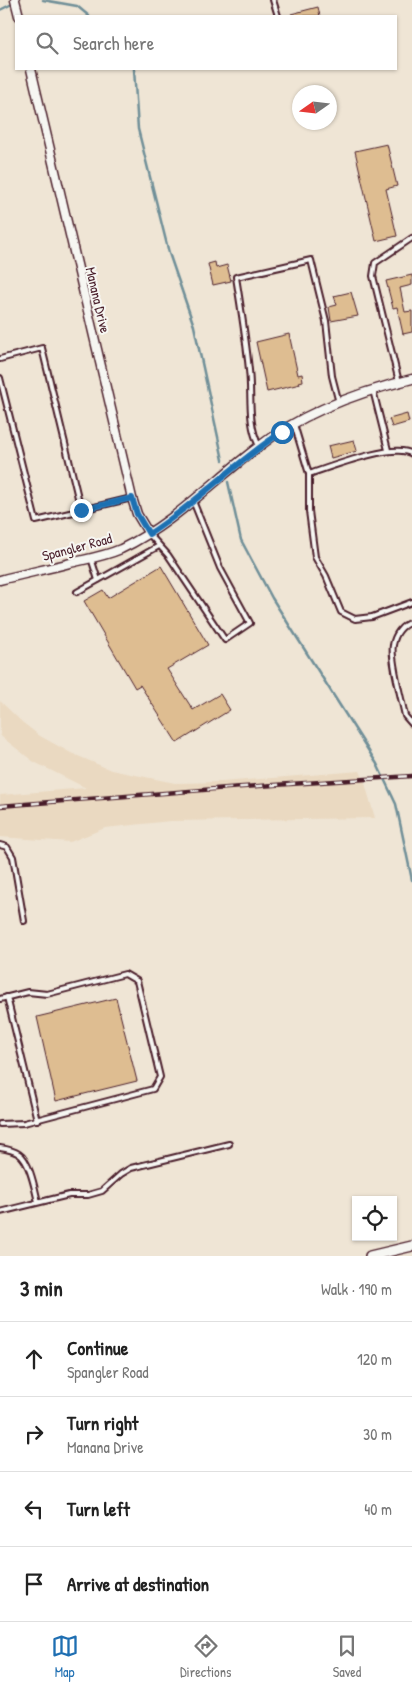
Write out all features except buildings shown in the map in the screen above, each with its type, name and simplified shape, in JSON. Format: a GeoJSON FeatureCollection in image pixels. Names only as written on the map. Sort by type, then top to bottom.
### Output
{"type":"FeatureCollection","features":[{"type":"Feature","properties":{"kind":"street"},"geometry":{"type":"LineString","coordinates":[[15,0],[18,15]]}},
{"type":"Feature","properties":{"kind":"street","name":"Manana Drive"},"geometry":{"type":"LineString","coordinates":[[31,70],[132,498],[137,514],[149,534]]}},
{"type":"Feature","properties":{"kind":"street","name":"Spangler Road"},"geometry":{"type":"LineString","coordinates":[[0,580],[120,549],[166,523],[259,446],[294,424],[311,415],[373,390],[412,379]]}},
{"type":"Feature","properties":{"kind":"street"},"geometry":{"type":"LineString","coordinates":[[370,1256],[412,1246]]}},
{"type":"Feature","properties":{"kind":"lane"},"geometry":{"type":"LineString","coordinates":[[273,0],[278,15]]}},
{"type":"Feature","properties":{"kind":"lane"},"geometry":{"type":"LineString","coordinates":[[399,382],[373,276],[375,263],[412,238]]}},
{"type":"Feature","properties":{"kind":"lane"},"geometry":{"type":"LineString","coordinates":[[259,446],[253,435],[250,414],[250,370],[236,277],[311,260],[326,321],[332,376],[339,403]]}},
{"type":"Feature","properties":{"kind":"lane"},"geometry":{"type":"LineString","coordinates":[[0,360],[42,348],[81,510]]}},
{"type":"Feature","properties":{"kind":"lane"},"geometry":{"type":"LineString","coordinates":[[0,378],[36,521],[132,498]]}},
{"type":"Feature","properties":{"kind":"lane"},"geometry":{"type":"LineString","coordinates":[[373,390],[388,450]]}},
{"type":"Feature","properties":{"kind":"lane"},"geometry":{"type":"LineString","coordinates":[[294,424],[309,474],[309,511],[315,557],[326,576],[341,612],[355,619],[372,617],[412,602]]}},
{"type":"Feature","properties":{"kind":"lane"},"geometry":{"type":"LineString","coordinates":[[309,474],[388,450],[407,450],[412,454]]}},
{"type":"Feature","properties":{"kind":"lane"},"geometry":{"type":"LineString","coordinates":[[149,534],[168,555],[225,640],[250,623],[220,568],[193,501]]}},
{"type":"Feature","properties":{"kind":"lane"},"geometry":{"type":"LineString","coordinates":[[77,592],[159,546]]}},
{"type":"Feature","properties":{"kind":"lane"},"geometry":{"type":"LineString","coordinates":[[91,558],[98,580]]}},
{"type":"Feature","properties":{"kind":"lane"},"geometry":{"type":"LineString","coordinates":[[412,622],[397,632],[392,647],[405,716],[412,724]]}},
{"type":"Feature","properties":{"kind":"lane"},"geometry":{"type":"LineString","coordinates":[[0,845],[7,846],[13,857],[24,921]]}},
{"type":"Feature","properties":{"kind":"lane"},"geometry":{"type":"LineString","coordinates":[[0,999],[28,992],[47,994],[125,974],[137,981],[160,1077],[153,1089],[36,1120],[13,1125],[0,1124]]}},
{"type":"Feature","properties":{"kind":"lane"},"geometry":{"type":"LineString","coordinates":[[7,998],[36,1120]]}},
{"type":"Feature","properties":{"kind":"lane"},"geometry":{"type":"LineString","coordinates":[[0,1212],[69,1195],[88,1195],[102,1191],[120,1174],[130,1168],[229,1144]]}},
{"type":"Feature","properties":{"kind":"lane"},"geometry":{"type":"LineString","coordinates":[[0,1148],[12,1150],[22,1155],[27,1164],[38,1202]]}},
{"type":"Feature","properties":{"kind":"shaded area"},"geometry":{"type":"Polygon","coordinates":[[[0,701],[40,736],[71,753],[111,770],[175,783],[222,782],[360,771],[375,818],[170,821],[105,828],[70,842],[0,837],[0,795],[86,788],[34,762],[0,735],[0,701]]]}},
{"type":"Feature","properties":{"kind":"waterway"},"geometry":{"type":"LineString","coordinates":[[43,0],[77,6],[88,15]]}},
{"type":"Feature","properties":{"kind":"waterway"},"geometry":{"type":"LineString","coordinates":[[0,10],[10,5]]}},
{"type":"Feature","properties":{"kind":"waterway"},"geometry":{"type":"LineString","coordinates":[[134,70],[138,129],[169,253],[194,326],[223,460]]}},
{"type":"Feature","properties":{"kind":"waterway"},"geometry":{"type":"LineString","coordinates":[[228,482],[241,540],[272,598],[377,764],[396,804],[412,880]]}},
{"type":"Feature","properties":{"kind":"railway"},"geometry":{"type":"LineString","coordinates":[[0,806],[412,776]]}},
{"type":"Feature","properties":{"kind":"route"},"geometry":{"type":"LineString","coordinates":[[81,510],[132,498],[137,514],[149,534],[180,512],[259,446],[282,432]]}}]}
